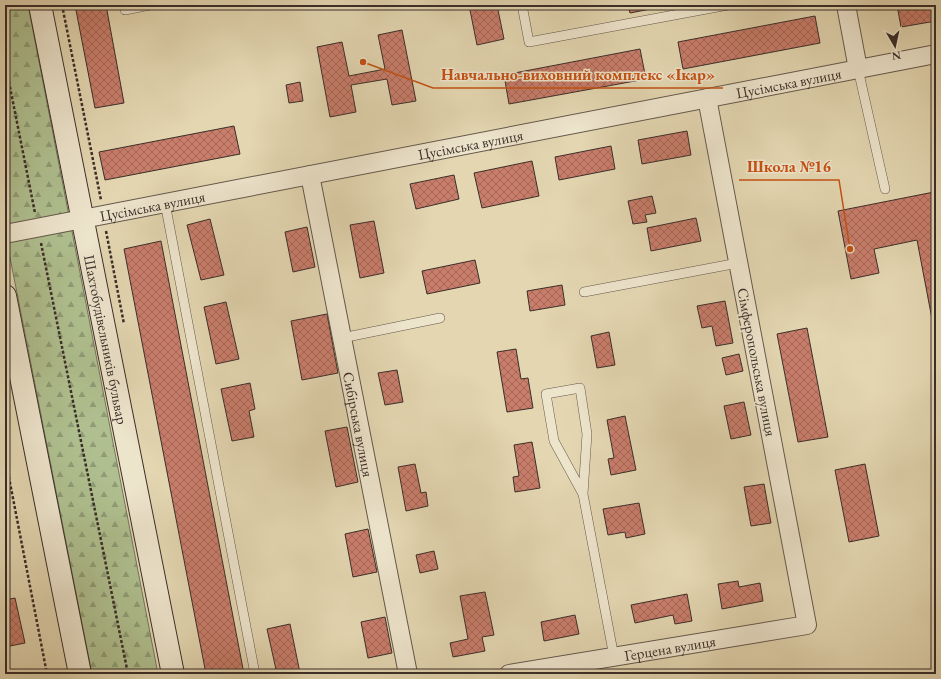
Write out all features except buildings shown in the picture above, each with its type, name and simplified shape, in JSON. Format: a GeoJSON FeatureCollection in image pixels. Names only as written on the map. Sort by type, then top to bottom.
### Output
{"type":"FeatureCollection","features":[{"type":"Feature","properties":{"kind":"main road","name":"Шахтобудівельників бульвар"},"geometry":{"type":"LineString","coordinates":[[40,5],[84,219],[173,674]]}},
{"type":"Feature","properties":{"kind":"main road"},"geometry":{"type":"LineString","coordinates":[[5,296],[80,674]]}},
{"type":"Feature","properties":{"kind":"street"},"geometry":{"type":"LineString","coordinates":[[846,5],[858,69]]}},
{"type":"Feature","properties":{"kind":"street","name":"Цусімська вулиця"},"geometry":{"type":"LineString","coordinates":[[5,234],[936,54]]}},
{"type":"Feature","properties":{"kind":"street","name":"Сімферопольська вулиця"},"geometry":{"type":"LineString","coordinates":[[707,98],[807,625]]}},
{"type":"Feature","properties":{"kind":"street","name":"Сибірська вулиця"},"geometry":{"type":"LineString","coordinates":[[310,175],[408,674]]}},
{"type":"Feature","properties":{"kind":"street","name":"Герцена вулиця"},"geometry":{"type":"LineString","coordinates":[[509,674],[807,625]]}},
{"type":"Feature","properties":{"kind":"lane"},"geometry":{"type":"LineString","coordinates":[[125,10],[150,5]]}},
{"type":"Feature","properties":{"kind":"lane"},"geometry":{"type":"LineString","coordinates":[[522,5],[529,42],[728,5]]}},
{"type":"Feature","properties":{"kind":"lane"},"geometry":{"type":"LineString","coordinates":[[858,69],[885,189]]}},
{"type":"Feature","properties":{"kind":"lane"},"geometry":{"type":"LineString","coordinates":[[165,203],[255,674]]}},
{"type":"Feature","properties":{"kind":"lane"},"geometry":{"type":"LineString","coordinates":[[584,292],[738,262]]}},
{"type":"Feature","properties":{"kind":"lane"},"geometry":{"type":"LineString","coordinates":[[342,338],[440,318]]}},
{"type":"Feature","properties":{"kind":"lane"},"geometry":{"type":"LineString","coordinates":[[583,494],[554,441],[546,394],[580,388],[587,434],[583,494],[614,656]]}},
{"type":"Feature","properties":{"kind":"path"},"geometry":{"type":"LineString","coordinates":[[5,62],[128,674]]}},
{"type":"Feature","properties":{"kind":"path"},"geometry":{"type":"LineString","coordinates":[[5,457],[47,674]]}},
{"type":"Feature","properties":{"kind":"green space"},"geometry":{"type":"Polygon","coordinates":[[[5,5],[28,5],[158,674],[92,674],[5,232],[5,5]]]}},
{"type":"Feature","properties":{"kind":"place","name":"Навчально-виховний комплекс «Ікар»"},"geometry":{"type":"Point","coordinates":[363,62]}},
{"type":"Feature","properties":{"kind":"place","name":"Школа №16"},"geometry":{"type":"Point","coordinates":[850,249]}}]}
